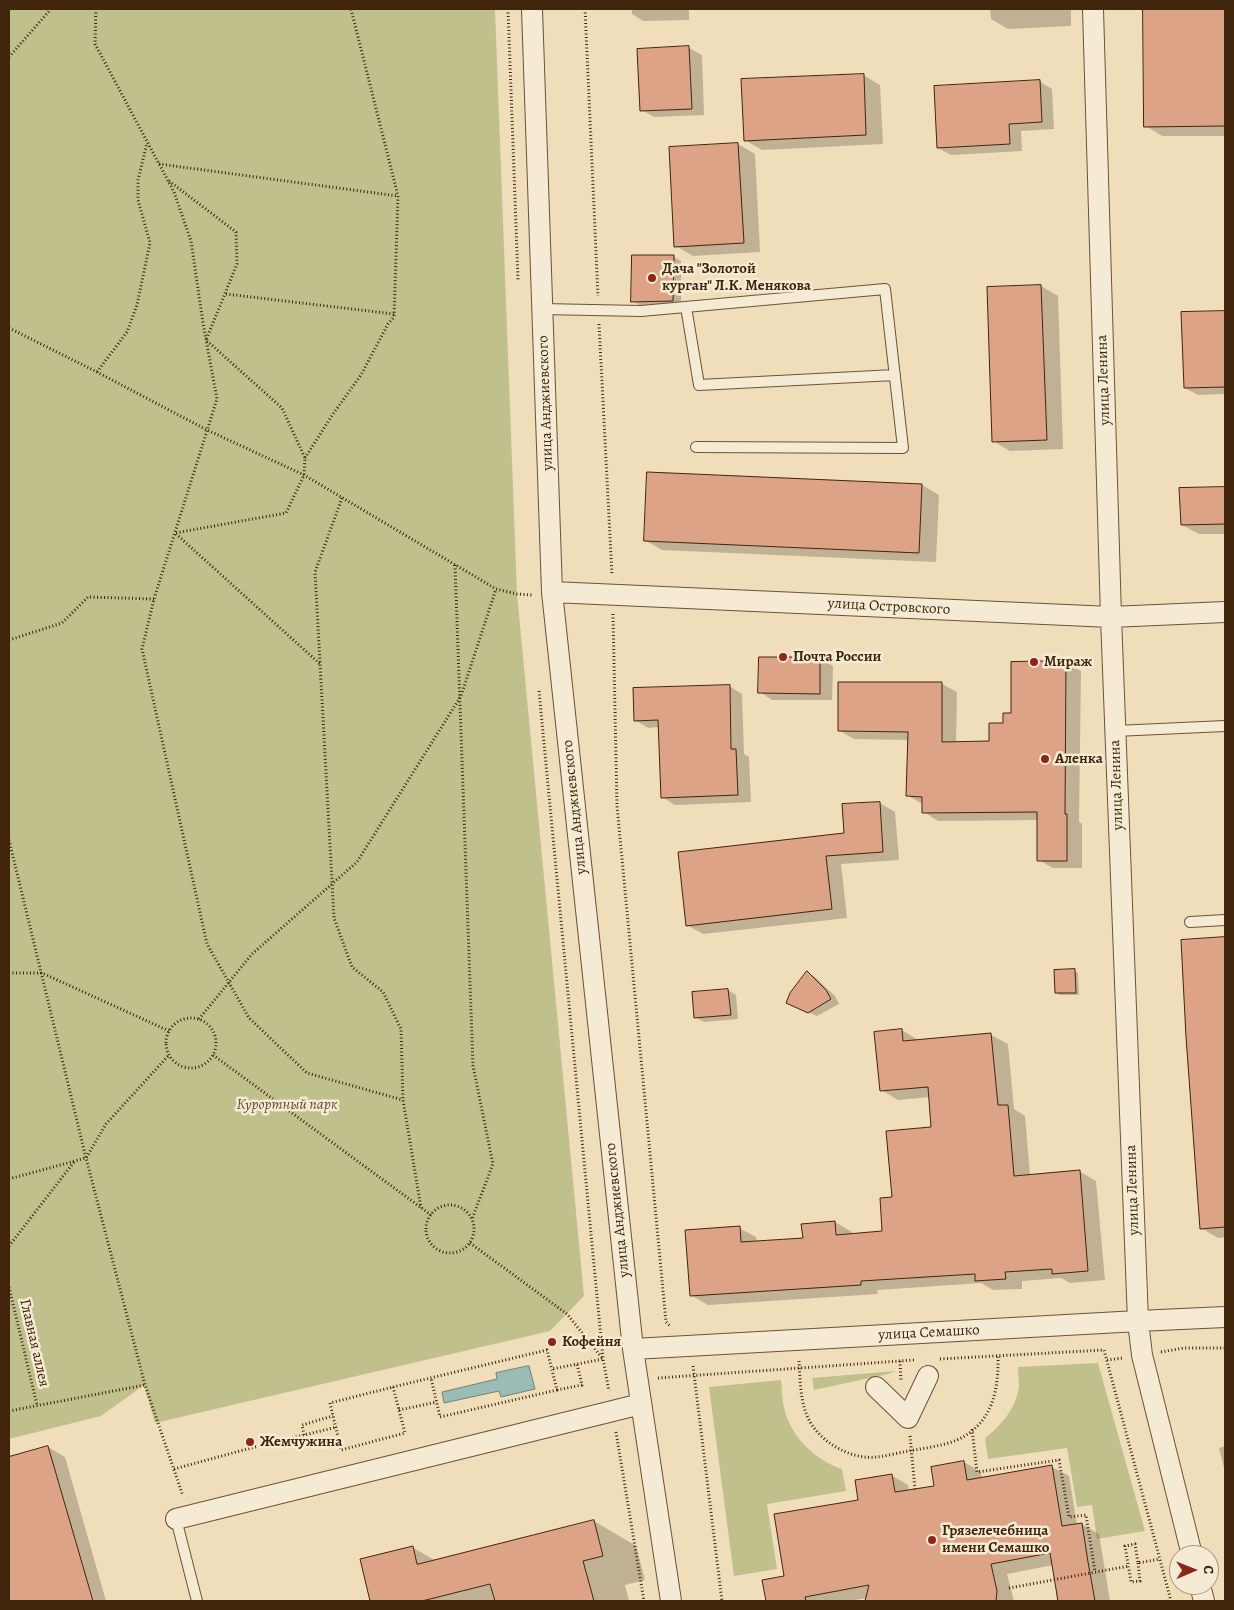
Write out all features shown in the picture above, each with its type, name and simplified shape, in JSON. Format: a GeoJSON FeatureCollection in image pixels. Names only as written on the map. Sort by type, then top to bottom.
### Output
{"type":"FeatureCollection","features":[{"type":"Feature","properties":{"kind":"street","name":"улица Анджиевского"},"geometry":{"type":"LineString","coordinates":[[532,9],[552,592],[633,1349],[671,1601]]}},
{"type":"Feature","properties":{"kind":"street","name":"улица Ленина"},"geometry":{"type":"LineString","coordinates":[[1093,9],[1111,617],[1138,1321],[1142,1355],[1190,1545]]}},
{"type":"Feature","properties":{"kind":"street","name":"улица Островского"},"geometry":{"type":"LineString","coordinates":[[552,592],[1111,617],[1225,612]]}},
{"type":"Feature","properties":{"kind":"street","name":"улица Семашко"},"geometry":{"type":"LineString","coordinates":[[633,1349],[1225,1317]]}},
{"type":"Feature","properties":{"kind":"street"},"geometry":{"type":"LineString","coordinates":[[876,1387],[908,1418],[924,1368]]}},
{"type":"Feature","properties":{"kind":"street"},"geometry":{"type":"LineString","coordinates":[[182,1517],[641,1404]]}},
{"type":"Feature","properties":{"kind":"lane"},"geometry":{"type":"LineString","coordinates":[[542,309],[640,311],[885,289],[903,448],[696,447]]}},
{"type":"Feature","properties":{"kind":"lane"},"geometry":{"type":"LineString","coordinates":[[686,307],[699,385],[895,375]]}},
{"type":"Feature","properties":{"kind":"lane"},"geometry":{"type":"LineString","coordinates":[[1115,731],[1225,726]]}},
{"type":"Feature","properties":{"kind":"lane"},"geometry":{"type":"LineString","coordinates":[[1190,922],[1225,920]]}},
{"type":"Feature","properties":{"kind":"lane"},"geometry":{"type":"LineString","coordinates":[[182,1517],[197,1601]]}},
{"type":"Feature","properties":{"kind":"path"},"geometry":{"type":"LineString","coordinates":[[9,57],[51,9]]}},
{"type":"Feature","properties":{"kind":"path"},"geometry":{"type":"LineString","coordinates":[[96,9],[95,44],[174,192],[191,241],[216,400],[154,599],[142,648],[207,944],[249,1018],[307,1073],[403,1100]]}},
{"type":"Feature","properties":{"kind":"path"},"geometry":{"type":"LineString","coordinates":[[305,458],[361,375],[388,324],[394,318],[398,196],[351,9]]}},
{"type":"Feature","properties":{"kind":"path"},"geometry":{"type":"LineString","coordinates":[[585,9],[613,594],[617,806],[666,1322],[690,1346],[722,1601]]}},
{"type":"Feature","properties":{"kind":"path"},"geometry":{"type":"LineString","coordinates":[[97,372],[128,332],[137,305],[150,243],[138,200],[138,180],[147,143]]}},
{"type":"Feature","properties":{"kind":"path"},"geometry":{"type":"LineString","coordinates":[[159,164],[398,196]]}},
{"type":"Feature","properties":{"kind":"path"},"geometry":{"type":"LineString","coordinates":[[167,179],[236,232],[238,264],[206,340]]}},
{"type":"Feature","properties":{"kind":"path"},"geometry":{"type":"LineString","coordinates":[[226,294],[394,314]]}},
{"type":"Feature","properties":{"kind":"path"},"geometry":{"type":"LineString","coordinates":[[9,328],[207,430],[304,475],[496,589],[530,595],[552,592]]}},
{"type":"Feature","properties":{"kind":"path"},"geometry":{"type":"LineString","coordinates":[[175,533],[286,513],[304,475],[305,458],[282,408],[206,340]]}},
{"type":"Feature","properties":{"kind":"path"},"geometry":{"type":"LineString","coordinates":[[342,498],[316,572],[334,918],[352,967],[383,992],[402,1029],[403,1100],[421,1208]]}},
{"type":"Feature","properties":{"kind":"path"},"geometry":{"type":"LineString","coordinates":[[175,533],[321,665]]}},
{"type":"Feature","properties":{"kind":"path"},"geometry":{"type":"LineString","coordinates":[[455,565],[473,1066],[493,1164],[472,1219]]}},
{"type":"Feature","properties":{"kind":"path"},"geometry":{"type":"LineString","coordinates":[[198,1019],[252,954],[357,862],[461,696],[496,589]]}},
{"type":"Feature","properties":{"kind":"path"},"geometry":{"type":"LineString","coordinates":[[9,640],[62,623],[88,597],[154,599]]}},
{"type":"Feature","properties":{"kind":"path"},"geometry":{"type":"LineString","coordinates":[[9,840],[86,1158],[145,1385],[174,1469],[182,1517]]}},
{"type":"Feature","properties":{"kind":"path"},"geometry":{"type":"LineString","coordinates":[[9,973],[42,973],[169,1031]]}},
{"type":"Feature","properties":{"kind":"path"},"geometry":{"type":"LineString","coordinates":[[198,1019],[208,1024],[214,1033],[216,1044],[213,1055],[200,1066],[191,1068],[182,1066],[169,1055],[166,1043],[169,1031],[174,1024],[181,1020],[198,1019]]}},
{"type":"Feature","properties":{"kind":"path"},"geometry":{"type":"LineString","coordinates":[[9,1179],[86,1158],[106,1124],[169,1055]]}},
{"type":"Feature","properties":{"kind":"path"},"geometry":{"type":"LineString","coordinates":[[213,1055],[431,1215]]}},
{"type":"Feature","properties":{"kind":"path"},"geometry":{"type":"LineString","coordinates":[[9,1246],[75,1161]]}},
{"type":"Feature","properties":{"kind":"path"},"geometry":{"type":"LineString","coordinates":[[452,1205],[460,1208],[467,1212],[472,1219],[474,1231],[470,1242],[464,1250],[455,1253],[445,1253],[436,1249],[426,1233],[427,1223],[431,1215],[437,1209],[444,1206],[452,1205]]}},
{"type":"Feature","properties":{"kind":"path"},"geometry":{"type":"LineString","coordinates":[[470,1242],[566,1314],[603,1359],[552,1370]]}},
{"type":"Feature","properties":{"kind":"path","name":"Главная аллея"},"geometry":{"type":"LineString","coordinates":[[9,1287],[37,1405]]}},
{"type":"Feature","properties":{"kind":"path"},"geometry":{"type":"LineString","coordinates":[[1107,1360],[1184,1348],[1225,1348]]}},
{"type":"Feature","properties":{"kind":"path"},"geometry":{"type":"LineString","coordinates":[[393,1387],[404,1433],[341,1450],[330,1403],[393,1387],[547,1350],[557,1390]]}},
{"type":"Feature","properties":{"kind":"path"},"geometry":{"type":"LineString","coordinates":[[940,1359],[1104,1350],[1171,1601]]}},
{"type":"Feature","properties":{"kind":"path"},"geometry":{"type":"LineString","coordinates":[[900,1361],[901,1382]]}},
{"type":"Feature","properties":{"kind":"path"},"geometry":{"type":"LineString","coordinates":[[607,1383],[900,1361],[924,1368]]}},
{"type":"Feature","properties":{"kind":"path"},"geometry":{"type":"LineString","coordinates":[[431,1378],[440,1417],[582,1385],[577,1364]]}},
{"type":"Feature","properties":{"kind":"path"},"geometry":{"type":"LineString","coordinates":[[9,1411],[145,1385]]}},
{"type":"Feature","properties":{"kind":"path"},"geometry":{"type":"LineString","coordinates":[[399,1410],[437,1402]]}},
{"type":"Feature","properties":{"kind":"path"},"geometry":{"type":"LineString","coordinates":[[304,1435],[302,1425],[334,1416]]}},
{"type":"Feature","properties":{"kind":"path"},"geometry":{"type":"LineString","coordinates":[[174,1469],[337,1427]]}},
{"type":"Feature","properties":{"kind":"path"},"geometry":{"type":"LineString","coordinates":[[972,1430],[977,1472],[1059,1460],[1069,1517],[1086,1515],[1096,1572]]}},
{"type":"Feature","properties":{"kind":"path"},"geometry":{"type":"LineString","coordinates":[[912,1450],[915,1489]]}},
{"type":"Feature","properties":{"kind":"path"},"geometry":{"type":"LineString","coordinates":[[1135,1544],[1138,1563],[1140,1581],[1131,1582],[1125,1546],[1135,1544]]}},
{"type":"Feature","properties":{"kind":"path"},"geometry":{"type":"LineString","coordinates":[[1138,1563],[1160,1559]]}},
{"type":"Feature","properties":{"kind":"path"},"geometry":{"type":"LineString","coordinates":[[1009,1588],[1129,1566]]}},
{"type":"Feature","properties":{"kind":"green space","name":"Курортный парк"},"geometry":{"type":"Polygon","coordinates":[[[9,9],[495,9],[517,594],[584,1296],[550,1331],[155,1423],[144,1385],[101,1416],[9,1439],[9,9]]]}},
{"type":"Feature","properties":{"kind":"green space"},"geometry":{"type":"Polygon","coordinates":[[[1098,1363],[1145,1531],[1097,1539],[1092,1505],[1077,1507],[1067,1448],[988,1459],[985,1438],[997,1428],[1012,1409],[1018,1394],[1018,1367],[1098,1363]]]}},
{"type":"Feature","properties":{"kind":"green space"},"geometry":{"type":"Polygon","coordinates":[[[896,1371],[814,1390],[812,1378],[896,1371]]]}},
{"type":"Feature","properties":{"kind":"green space"},"geometry":{"type":"Polygon","coordinates":[[[781,1380],[784,1408],[792,1428],[798,1438],[814,1453],[823,1460],[842,1469],[846,1491],[767,1504],[777,1569],[734,1576],[709,1387],[781,1380]]]}},
{"type":"Feature","properties":{"kind":"water"},"geometry":{"type":"Polygon","coordinates":[[[529,1366],[535,1389],[501,1397],[499,1391],[444,1403],[442,1392],[497,1379],[496,1373],[529,1366]]]}},
{"type":"Feature","properties":{"kind":"building"},"geometry":{"type":"Polygon","coordinates":[[[1143,9],[1225,9],[1225,126],[1144,127],[1143,9]]]}},
{"type":"Feature","properties":{"kind":"building"},"geometry":{"type":"Polygon","coordinates":[[[689,46],[692,109],[640,111],[637,49],[689,46]]]}},
{"type":"Feature","properties":{"kind":"building"},"geometry":{"type":"Polygon","coordinates":[[[864,74],[866,135],[744,141],[741,79],[864,74]]]}},
{"type":"Feature","properties":{"kind":"building"},"geometry":{"type":"Polygon","coordinates":[[[1040,80],[1042,122],[1009,124],[1010,144],[937,148],[934,86],[1040,80]]]}},
{"type":"Feature","properties":{"kind":"building"},"geometry":{"type":"Polygon","coordinates":[[[738,143],[744,243],[674,247],[669,147],[738,143]]]}},
{"type":"Feature","properties":{"kind":"building","name":"Дача \"Золотой курган\" Л.К. Менякова"},"geometry":{"type":"Polygon","coordinates":[[[632,255],[674,255],[673,301],[631,302],[632,255]]]}},
{"type":"Feature","properties":{"kind":"building"},"geometry":{"type":"Polygon","coordinates":[[[1041,285],[1047,440],[992,442],[987,287],[1041,285]]]}},
{"type":"Feature","properties":{"kind":"building"},"geometry":{"type":"Polygon","coordinates":[[[1225,311],[1225,387],[1184,388],[1181,312],[1225,311]]]}},
{"type":"Feature","properties":{"kind":"building"},"geometry":{"type":"Polygon","coordinates":[[[647,472],[922,484],[919,553],[644,541],[647,472]]]}},
{"type":"Feature","properties":{"kind":"building"},"geometry":{"type":"Polygon","coordinates":[[[1225,487],[1225,524],[1181,525],[1179,488],[1225,487]]]}},
{"type":"Feature","properties":{"kind":"building"},"geometry":{"type":"Polygon","coordinates":[[[759,657],[820,657],[820,694],[758,693],[759,657]]]}},
{"type":"Feature","properties":{"kind":"building"},"geometry":{"type":"Polygon","coordinates":[[[1066,661],[1065,814],[1067,814],[1067,861],[1037,861],[1037,812],[922,813],[922,797],[906,796],[908,732],[838,731],[838,682],[942,682],[942,742],[989,741],[989,723],[1003,723],[1003,713],[1011,713],[1011,662],[1066,661]]]}},
{"type":"Feature","properties":{"kind":"building"},"geometry":{"type":"Polygon","coordinates":[[[730,685],[731,749],[736,749],[738,795],[661,798],[658,720],[634,721],[633,688],[730,685]]]}},
{"type":"Feature","properties":{"kind":"building"},"geometry":{"type":"Polygon","coordinates":[[[880,802],[883,852],[826,856],[832,909],[686,926],[678,852],[844,833],[842,804],[880,802]]]}},
{"type":"Feature","properties":{"kind":"building"},"geometry":{"type":"Polygon","coordinates":[[[1225,937],[1225,1227],[1200,1229],[1181,940],[1225,937]]]}},
{"type":"Feature","properties":{"kind":"building"},"geometry":{"type":"Polygon","coordinates":[[[1075,969],[1076,993],[1055,993],[1054,970],[1075,969]]]}},
{"type":"Feature","properties":{"kind":"building"},"geometry":{"type":"Polygon","coordinates":[[[807,971],[826,990],[831,999],[808,1013],[786,1003],[790,993],[807,971]]]}},
{"type":"Feature","properties":{"kind":"building"},"geometry":{"type":"Polygon","coordinates":[[[728,989],[731,1015],[694,1018],[692,992],[728,989]]]}},
{"type":"Feature","properties":{"kind":"building"},"geometry":{"type":"Polygon","coordinates":[[[902,1029],[903,1041],[991,1033],[998,1105],[1008,1105],[1014,1176],[1080,1170],[1088,1271],[1052,1274],[1052,1269],[1005,1272],[1006,1279],[975,1281],[975,1274],[861,1281],[861,1285],[690,1296],[685,1230],[740,1226],[741,1242],[803,1238],[801,1224],[835,1221],[836,1235],[882,1231],[880,1198],[892,1197],[886,1131],[931,1127],[928,1087],[880,1091],[874,1032],[902,1029]]]}},
{"type":"Feature","properties":{"kind":"building"},"geometry":{"type":"Polygon","coordinates":[[[48,1446],[93,1601],[9,1601],[9,1457],[48,1446]]]}},
{"type":"Feature","properties":{"kind":"building","name":"Грязелечебница имени Семашко"},"geometry":{"type":"Polygon","coordinates":[[[964,1461],[967,1480],[1052,1465],[1062,1526],[1082,1523],[1095,1601],[1058,1601],[1050,1553],[991,1564],[997,1591],[996,1601],[865,1601],[869,1585],[805,1597],[806,1601],[766,1601],[762,1580],[784,1576],[774,1514],[858,1500],[855,1480],[892,1474],[895,1492],[934,1486],[931,1467],[964,1461]]]}},
{"type":"Feature","properties":{"kind":"building"},"geometry":{"type":"Polygon","coordinates":[[[594,1520],[603,1556],[583,1561],[594,1601],[495,1601],[490,1584],[422,1601],[370,1601],[360,1559],[413,1546],[417,1564],[594,1520]]]}},
{"type":"Feature","properties":{"kind":"place","name":"Дача \"Золотой курган\" Л.К. Менякова"},"geometry":{"type":"Point","coordinates":[652,278]}},
{"type":"Feature","properties":{"kind":"place","name":"Почта России"},"geometry":{"type":"Point","coordinates":[783,657]}},
{"type":"Feature","properties":{"kind":"place","name":"Мираж"},"geometry":{"type":"Point","coordinates":[1034,662]}},
{"type":"Feature","properties":{"kind":"place","name":"Аленка"},"geometry":{"type":"Point","coordinates":[1045,759]}},
{"type":"Feature","properties":{"kind":"place","name":"Кофейня"},"geometry":{"type":"Point","coordinates":[552,1342]}},
{"type":"Feature","properties":{"kind":"place","name":"Жемчужина"},"geometry":{"type":"Point","coordinates":[250,1442]}},
{"type":"Feature","properties":{"kind":"place","name":"Грязелечебница имени Семашко"},"geometry":{"type":"Point","coordinates":[932,1540]}}]}
